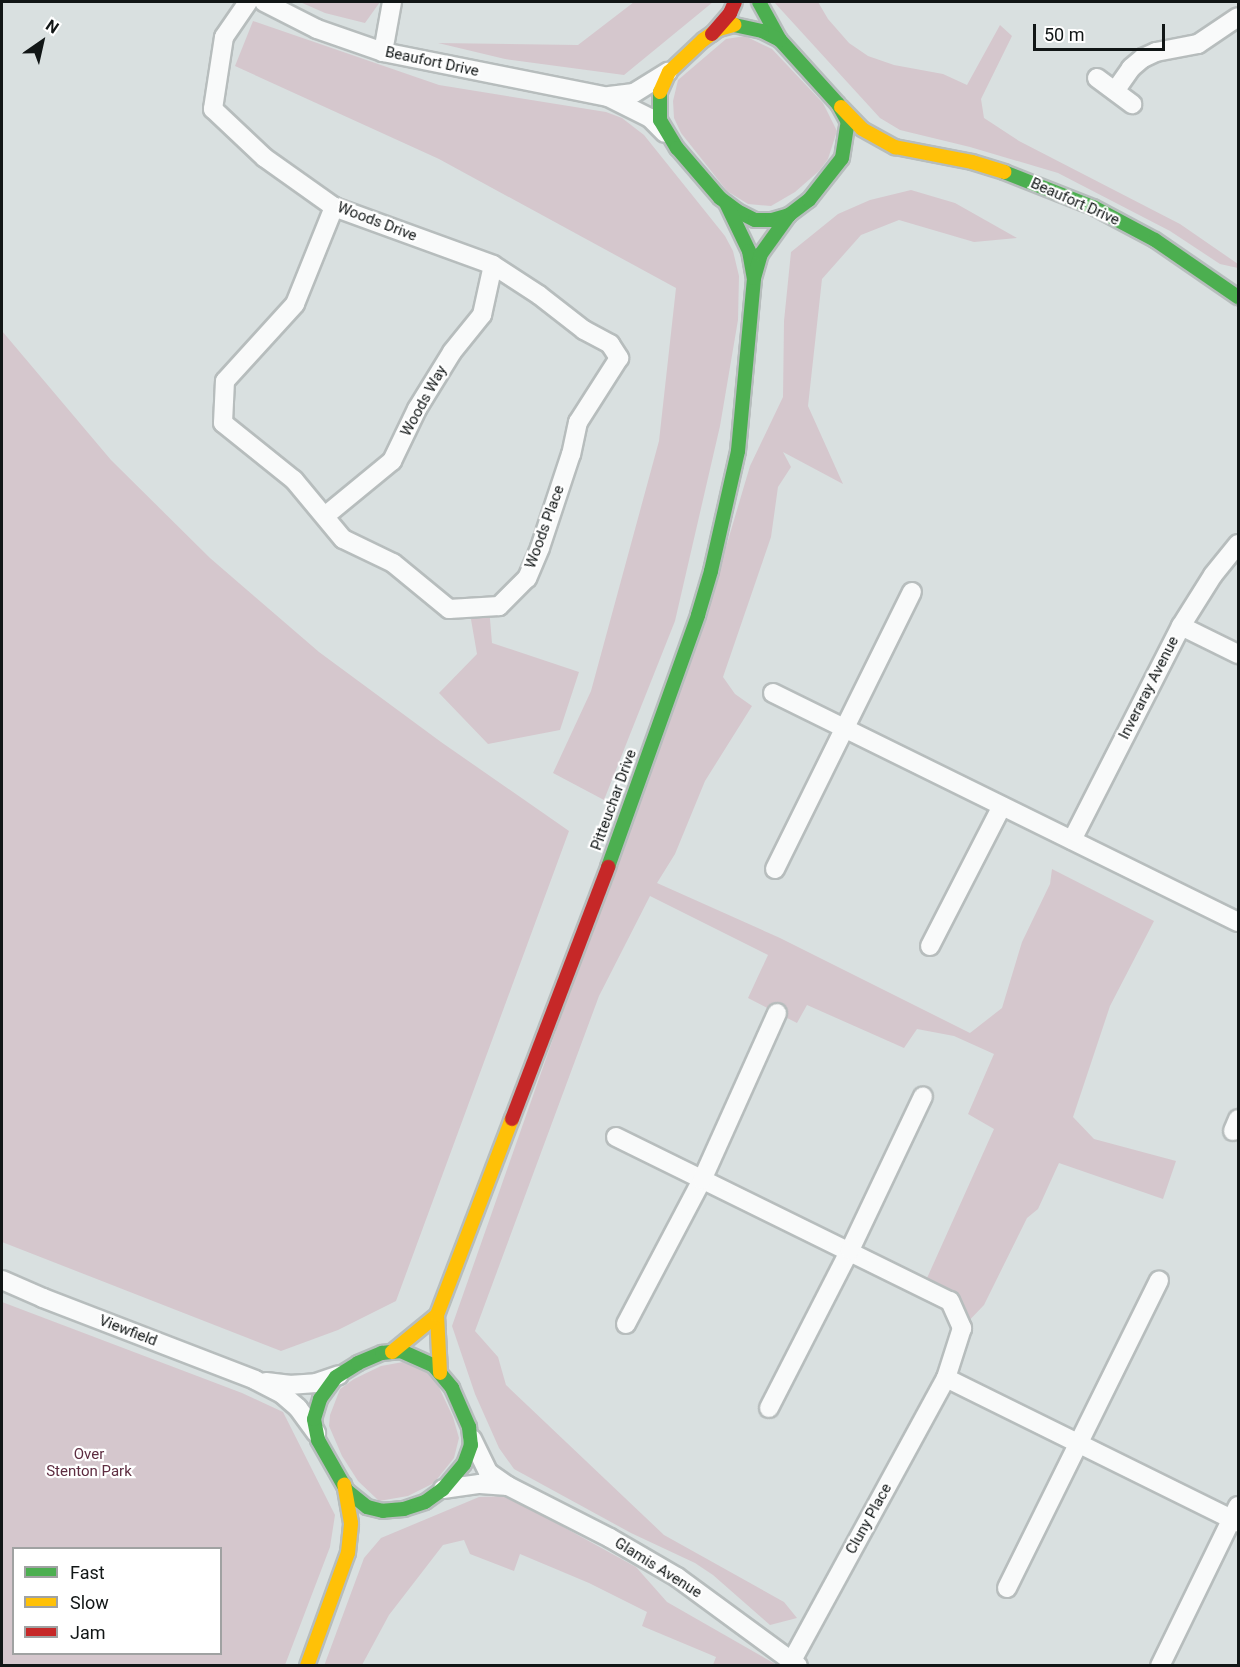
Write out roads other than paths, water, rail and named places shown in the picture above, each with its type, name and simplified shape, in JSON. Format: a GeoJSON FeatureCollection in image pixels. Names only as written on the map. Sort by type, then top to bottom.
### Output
{"type":"FeatureCollection","features":[{"type":"Feature","properties":{"kind":"street","name":"Woods Drive"},"geometry":{"type":"LineString","coordinates":[[248,2],[224,37],[213,110],[266,158],[334,207],[493,265],[539,295],[584,330],[610,344],[619,358]]}},
{"type":"Feature","properties":{"kind":"street","name":"Beaufort Drive"},"geometry":{"type":"LineString","coordinates":[[264,2],[317,29],[383,52],[608,97],[650,118],[672,139]]}},
{"type":"Feature","properties":{"kind":"street"},"geometry":{"type":"LineString","coordinates":[[383,52],[392,2]]}},
{"type":"Feature","properties":{"kind":"street"},"geometry":{"type":"LineString","coordinates":[[735,2],[730,13],[712,34],[673,68],[660,88],[658,103],[660,120],[672,139],[726,202],[755,220],[772,220],[789,215],[809,201],[834,171],[843,158],[848,122],[838,104],[780,40],[759,2]]}},
{"type":"Feature","properties":{"kind":"street"},"geometry":{"type":"LineString","coordinates":[[1114,91],[1131,68],[1143,58],[1156,52],[1198,44],[1239,17]]}},
{"type":"Feature","properties":{"kind":"street"},"geometry":{"type":"LineString","coordinates":[[712,34],[734,25],[746,26],[780,40]]}},
{"type":"Feature","properties":{"kind":"street","name":"Beaufort Drive"},"geometry":{"type":"LineString","coordinates":[[608,97],[634,93],[673,68]]}},
{"type":"Feature","properties":{"kind":"street"},"geometry":{"type":"LineString","coordinates":[[1097,78],[1132,104]]}},
{"type":"Feature","properties":{"kind":"street","name":"Beaufort Drive"},"geometry":{"type":"LineString","coordinates":[[838,104],[862,129],[895,147],[972,162],[1063,194],[1155,240],[1237,291]]}},
{"type":"Feature","properties":{"kind":"street","name":"Beaufort Drive"},"geometry":{"type":"LineString","coordinates":[[868,151],[895,147]]}},
{"type":"Feature","properties":{"kind":"street"},"geometry":{"type":"LineString","coordinates":[[834,171],[853,158]]}},
{"type":"Feature","properties":{"kind":"street","name":"Pitteuchar Drive"},"geometry":{"type":"LineString","coordinates":[[726,202],[747,249],[754,278]]}},
{"type":"Feature","properties":{"kind":"street","name":"Woods Place"},"geometry":{"type":"LineString","coordinates":[[334,207],[295,304],[225,381],[223,423],[294,480],[343,539],[393,563],[449,609],[499,606],[526,578],[543,538],[571,454],[578,422],[619,358]]}},
{"type":"Feature","properties":{"kind":"street","name":"Pitteuchar Drive"},"geometry":{"type":"LineString","coordinates":[[440,1373],[437,1315],[594,905],[698,615],[713,562],[738,451],[754,278],[761,254],[789,215]]}},
{"type":"Feature","properties":{"kind":"street","name":"Woods Way"},"geometry":{"type":"LineString","coordinates":[[324,516],[392,461],[417,409],[452,352],[482,315],[493,265]]}},
{"type":"Feature","properties":{"kind":"street","name":"Inveraray Avenue"},"geometry":{"type":"LineString","coordinates":[[1072,840],[1181,626],[1213,575],[1239,544]]}},
{"type":"Feature","properties":{"kind":"street"},"geometry":{"type":"LineString","coordinates":[[776,869],[912,592]]}},
{"type":"Feature","properties":{"kind":"street"},"geometry":{"type":"LineString","coordinates":[[1181,626],[1239,654]]}},
{"type":"Feature","properties":{"kind":"street"},"geometry":{"type":"LineString","coordinates":[[773,693],[1072,840],[1237,917]]}},
{"type":"Feature","properties":{"kind":"street"},"geometry":{"type":"LineString","coordinates":[[930,946],[1002,806]]}},
{"type":"Feature","properties":{"kind":"street"},"geometry":{"type":"LineString","coordinates":[[626,1324],[702,1180],[777,1013]]}},
{"type":"Feature","properties":{"kind":"street"},"geometry":{"type":"LineString","coordinates":[[769,1407],[850,1250],[923,1096]]}},
{"type":"Feature","properties":{"kind":"street","name":"Cluny Place"},"geometry":{"type":"LineString","coordinates":[[616,1137],[850,1250],[950,1302],[962,1328],[946,1378],[795,1663]]}},
{"type":"Feature","properties":{"kind":"street","name":"Viewfield"},"geometry":{"type":"LineString","coordinates":[[2,1280],[255,1380],[282,1394],[298,1408],[317,1435]]}},
{"type":"Feature","properties":{"kind":"street"},"geometry":{"type":"LineString","coordinates":[[1007,1588],[1159,1280]]}},
{"type":"Feature","properties":{"kind":"street","name":"Pitteuchar Drive"},"geometry":{"type":"LineString","coordinates":[[392,1352],[437,1315]]}},
{"type":"Feature","properties":{"kind":"street"},"geometry":{"type":"LineString","coordinates":[[307,1665],[348,1553],[351,1523],[344,1485],[317,1435],[314,1419],[320,1399],[340,1374],[358,1363],[401,1351],[419,1357],[433,1365],[440,1373],[452,1388],[462,1408],[472,1439],[464,1464],[443,1489],[425,1502],[399,1510],[377,1521]]}},
{"type":"Feature","properties":{"kind":"street","name":"Viewfield"},"geometry":{"type":"LineString","coordinates":[[255,1380],[289,1385],[316,1383],[340,1374]]}},
{"type":"Feature","properties":{"kind":"street"},"geometry":{"type":"LineString","coordinates":[[946,1378],[1079,1444],[1236,1516],[1160,1665]]}},
{"type":"Feature","properties":{"kind":"street","name":"Glamis Avenue"},"geometry":{"type":"LineString","coordinates":[[472,1439],[488,1472],[508,1486],[627,1547],[676,1577],[795,1663]]}},
{"type":"Feature","properties":{"kind":"street","name":"Glamis Avenue"},"geometry":{"type":"LineString","coordinates":[[443,1489],[480,1484],[508,1486]]}},
{"type":"Feature","properties":{"kind":"street"},"geometry":{"type":"LineString","coordinates":[[344,1485],[368,1507],[383,1511],[399,1510]]}},
{"type":"Feature","properties":{"kind":"street"},"geometry":{"type":"LineString","coordinates":[[348,1553],[362,1534]]}},
{"type":"Feature","properties":{"kind":"park label","name":"Over Stenton Park"},"geometry":{"type":"Point","coordinates":[89,1462]}}]}
